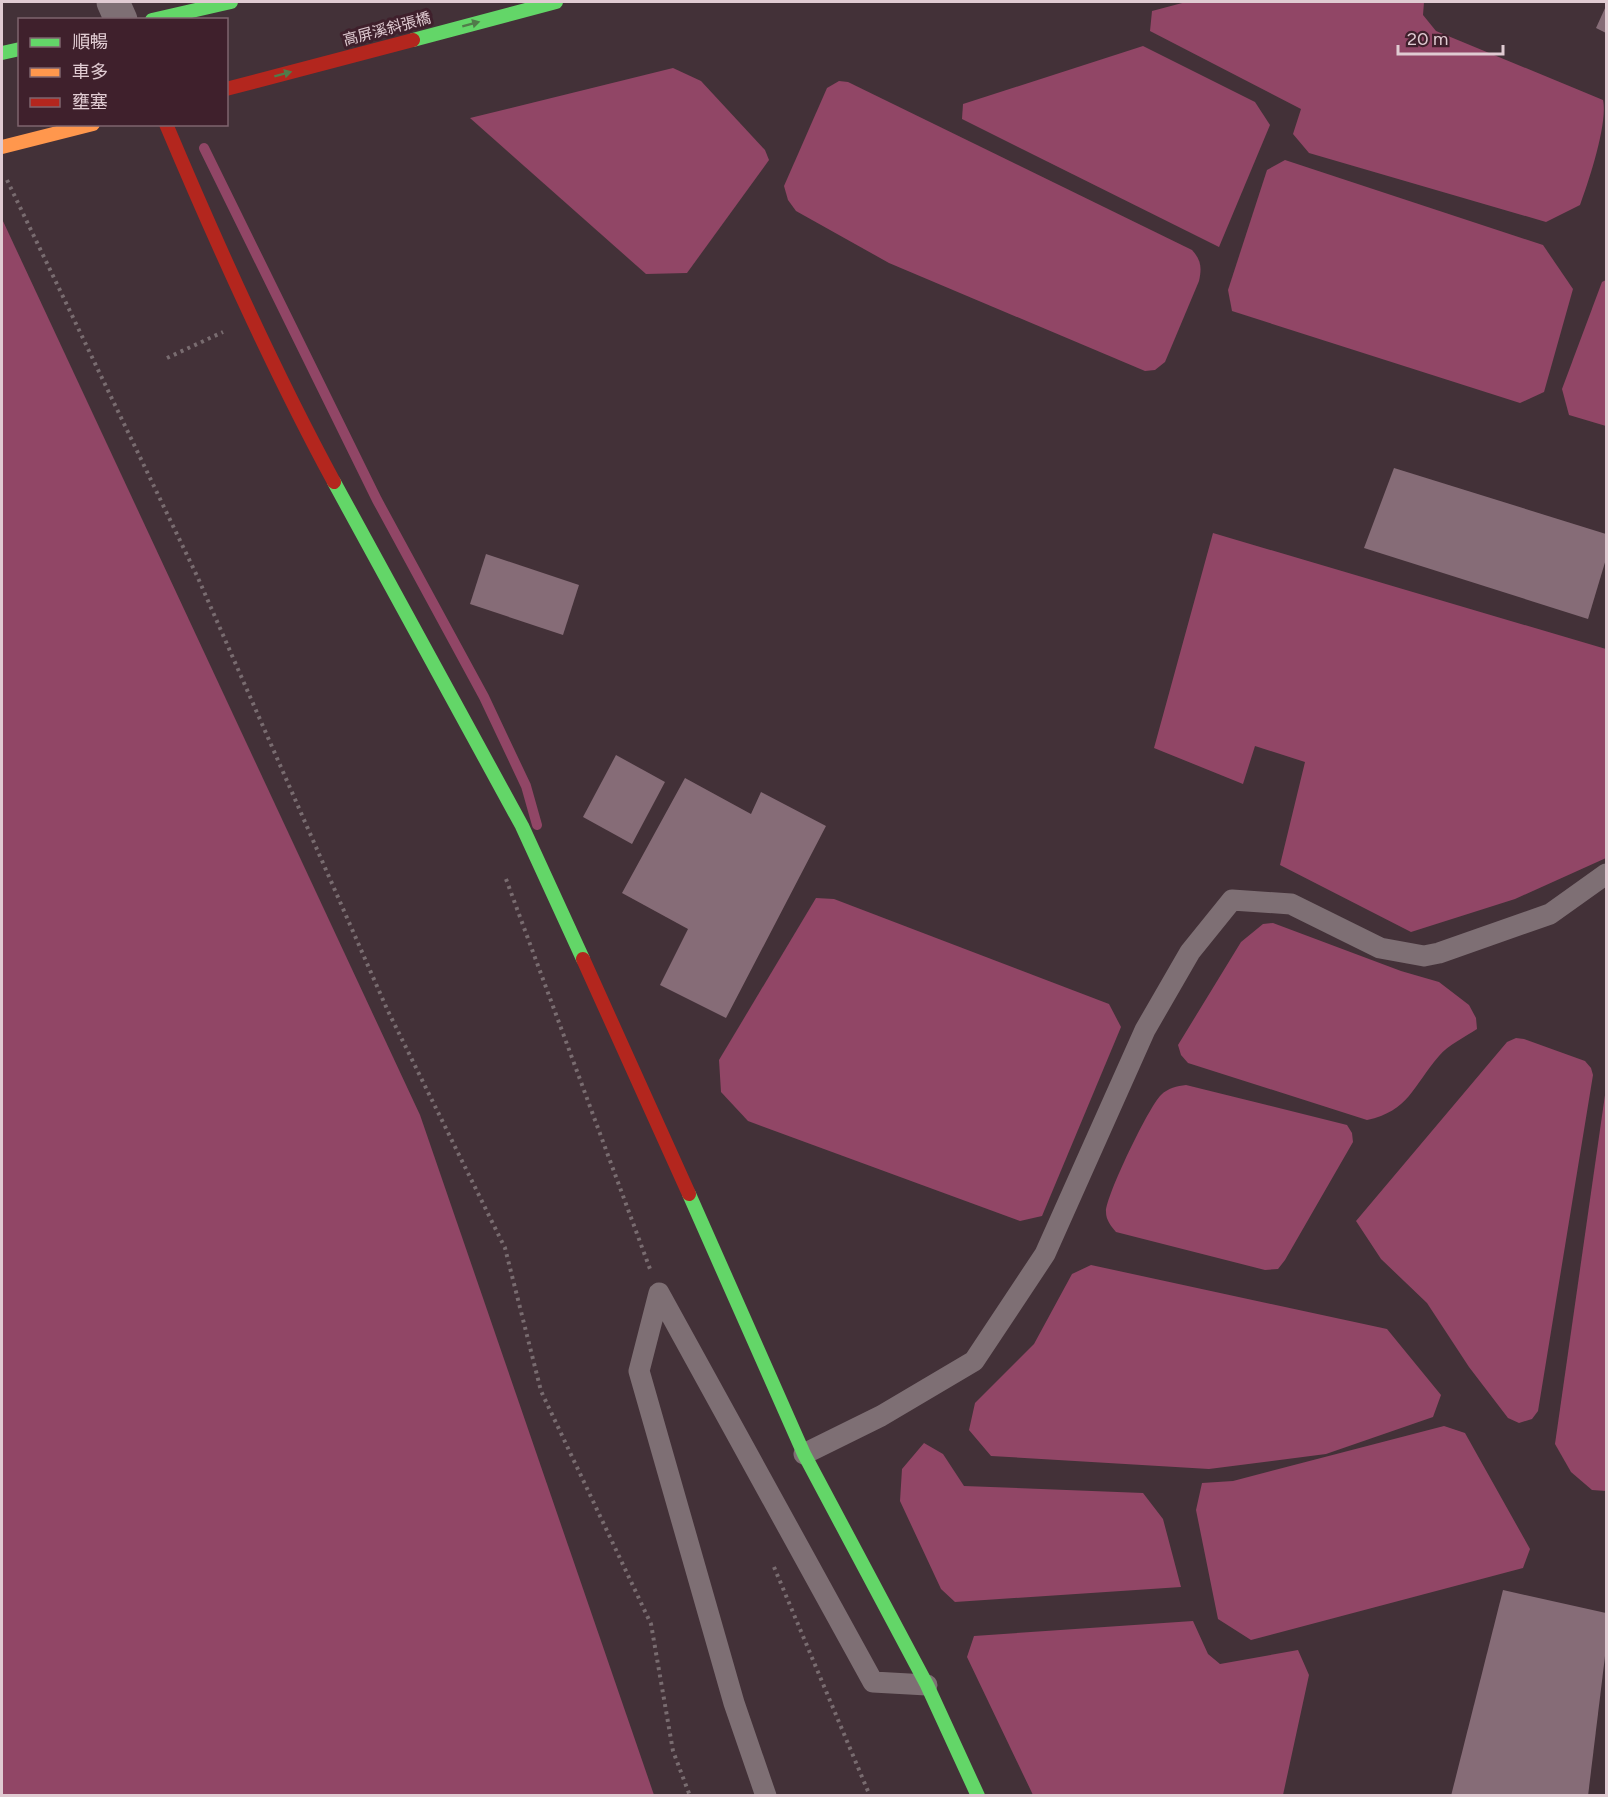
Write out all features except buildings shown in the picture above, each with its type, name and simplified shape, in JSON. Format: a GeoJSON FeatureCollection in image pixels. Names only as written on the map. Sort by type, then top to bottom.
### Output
{"type":"FeatureCollection","features":[{"type":"Feature","properties":{"kind":"main road"},"geometry":{"type":"LineString","coordinates":[[161,18],[231,2]]}},
{"type":"Feature","properties":{"kind":"main road","name":"高屏溪斜張橋"},"geometry":{"type":"LineString","coordinates":[[228,88],[556,2]]}},
{"type":"Feature","properties":{"kind":"main road"},"geometry":{"type":"LineString","coordinates":[[2,53],[18,49]]}},
{"type":"Feature","properties":{"kind":"main road"},"geometry":{"type":"LineString","coordinates":[[2,147],[85,126]]}},
{"type":"Feature","properties":{"kind":"main road"},"geometry":{"type":"LineString","coordinates":[[167,126],[210,228],[306,431],[522,826],[652,1110],[804,1454],[927,1685],[978,1796]]}},
{"type":"Feature","properties":{"kind":"street"},"geometry":{"type":"LineString","coordinates":[[114,2],[120,18]]}},
{"type":"Feature","properties":{"kind":"lane"},"geometry":{"type":"LineString","coordinates":[[804,1454],[881,1416],[974,1361],[1045,1254],[1145,1030],[1191,952],[1232,900],[1291,904],[1380,948],[1424,956],[1439,953],[1550,914],[1606,874]]}},
{"type":"Feature","properties":{"kind":"lane"},"geometry":{"type":"LineString","coordinates":[[766,1796],[734,1702],[639,1371],[659,1293],[873,1682],[927,1685]]}},
{"type":"Feature","properties":{"kind":"path"},"geometry":{"type":"LineString","coordinates":[[5,177],[198,578],[387,1009],[505,1248],[541,1391],[651,1624],[673,1751],[690,1796]]}},
{"type":"Feature","properties":{"kind":"path"},"geometry":{"type":"LineString","coordinates":[[166,358],[253,319]]}},
{"type":"Feature","properties":{"kind":"shaded area"},"geometry":{"type":"Polygon","coordinates":[[[1186,2],[1424,2],[1423,15],[1436,31],[1603,100],[1603,123],[1600,137],[1580,205],[1546,222],[1309,153],[1293,134],[1301,109],[1150,31],[1152,11],[1186,2]]]}},
{"type":"Feature","properties":{"kind":"shaded area"},"geometry":{"type":"Polygon","coordinates":[[[1143,46],[1255,102],[1270,125],[1219,247],[962,119],[963,104],[1143,46]]]}},
{"type":"Feature","properties":{"kind":"shaded area"},"geometry":{"type":"Polygon","coordinates":[[[673,68],[701,81],[765,150],[769,160],[687,273],[646,274],[470,118],[673,68]]]}},
{"type":"Feature","properties":{"kind":"shaded area"},"geometry":{"type":"Polygon","coordinates":[[[839,81],[848,82],[1192,250],[1200,264],[1199,281],[1165,362],[1155,370],[1145,371],[889,263],[796,211],[788,200],[784,186],[827,88],[839,81]]]}},
{"type":"Feature","properties":{"kind":"shaded area"},"geometry":{"type":"Polygon","coordinates":[[[1285,160],[1543,245],[1573,289],[1544,392],[1520,403],[1232,311],[1228,290],[1267,170],[1285,160]]]}},
{"type":"Feature","properties":{"kind":"shaded area"},"geometry":{"type":"Polygon","coordinates":[[[2,219],[420,1115],[654,1795],[2,1795],[2,219]]]}},
{"type":"Feature","properties":{"kind":"shaded area"},"geometry":{"type":"Polygon","coordinates":[[[1606,280],[1606,426],[1569,415],[1562,389],[1602,282],[1606,280]]]}},
{"type":"Feature","properties":{"kind":"shaded area"},"geometry":{"type":"Polygon","coordinates":[[[1213,533],[1606,649],[1606,858],[1515,899],[1411,932],[1280,865],[1305,762],[1255,746],[1243,784],[1154,748],[1213,533]]]}},
{"type":"Feature","properties":{"kind":"shaded area"},"geometry":{"type":"Polygon","coordinates":[[[816,898],[834,899],[1109,1004],[1121,1027],[1042,1216],[1020,1221],[748,1121],[721,1092],[719,1060],[816,898]]]}},
{"type":"Feature","properties":{"kind":"shaded area"},"geometry":{"type":"Polygon","coordinates":[[[1273,923],[1401,971],[1439,982],[1469,1005],[1476,1018],[1477,1029],[1443,1052],[1401,1104],[1381,1116],[1367,1120],[1188,1063],[1181,1055],[1178,1045],[1241,942],[1263,924],[1273,923]]]}},
{"type":"Feature","properties":{"kind":"shaded area"},"geometry":{"type":"Polygon","coordinates":[[[1516,1038],[1585,1061],[1593,1075],[1538,1411],[1532,1419],[1519,1423],[1508,1418],[1469,1367],[1427,1303],[1381,1259],[1356,1221],[1507,1042],[1516,1038]]]}},
{"type":"Feature","properties":{"kind":"shaded area"},"geometry":{"type":"Polygon","coordinates":[[[1186,1085],[1347,1125],[1352,1133],[1353,1142],[1278,1269],[1265,1270],[1116,1232],[1108,1220],[1106,1212],[1112,1189],[1147,1116],[1161,1095],[1173,1088],[1186,1085]]]}},
{"type":"Feature","properties":{"kind":"shaded area"},"geometry":{"type":"Polygon","coordinates":[[[1606,1088],[1606,1491],[1592,1490],[1571,1472],[1555,1444],[1606,1088]]]}},
{"type":"Feature","properties":{"kind":"shaded area"},"geometry":{"type":"Polygon","coordinates":[[[1091,1265],[1387,1329],[1441,1395],[1433,1417],[1326,1454],[1209,1469],[991,1456],[969,1430],[975,1403],[1034,1344],[1072,1274],[1091,1265]]]}},
{"type":"Feature","properties":{"kind":"shaded area"},"geometry":{"type":"Polygon","coordinates":[[[1444,1426],[1465,1433],[1530,1549],[1523,1568],[1251,1640],[1218,1619],[1196,1510],[1202,1483],[1233,1481],[1444,1426]]]}},
{"type":"Feature","properties":{"kind":"shaded area"},"geometry":{"type":"Polygon","coordinates":[[[924,1443],[943,1454],[964,1486],[1143,1493],[1163,1519],[1181,1587],[955,1602],[941,1589],[900,1501],[902,1469],[924,1443]]]}},
{"type":"Feature","properties":{"kind":"shaded area"},"geometry":{"type":"Polygon","coordinates":[[[1193,1621],[1208,1654],[1220,1664],[1298,1650],[1309,1675],[1283,1795],[1033,1795],[967,1657],[974,1636],[1193,1621]]]}},
{"type":"Feature","properties":{"kind":"waterway"},"geometry":{"type":"LineString","coordinates":[[204,148],[377,500],[484,697],[526,786],[537,825]]}},
{"type":"Feature","properties":{"kind":"traffic: fast"},"geometry":{"type":"LineString","coordinates":[[161,18],[231,2]]}},
{"type":"Feature","properties":{"kind":"traffic: fast"},"geometry":{"type":"LineString","coordinates":[[413,40],[556,2]]}},
{"type":"Feature","properties":{"kind":"traffic: fast"},"geometry":{"type":"LineString","coordinates":[[2,53],[18,49]]}},
{"type":"Feature","properties":{"kind":"traffic: fast"},"geometry":{"type":"LineString","coordinates":[[334,482],[522,826],[583,959]]}},
{"type":"Feature","properties":{"kind":"traffic: fast"},"geometry":{"type":"LineString","coordinates":[[689,1194],[804,1454],[927,1685],[978,1796]]}},
{"type":"Feature","properties":{"kind":"traffic: slow"},"geometry":{"type":"LineString","coordinates":[[2,147],[85,126]]}},
{"type":"Feature","properties":{"kind":"traffic: jam"},"geometry":{"type":"LineString","coordinates":[[228,88],[413,40]]}},
{"type":"Feature","properties":{"kind":"traffic: jam"},"geometry":{"type":"LineString","coordinates":[[167,126],[246,305],[288,394],[334,482]]}},
{"type":"Feature","properties":{"kind":"traffic: jam"},"geometry":{"type":"LineString","coordinates":[[583,959],[689,1194]]}}]}
